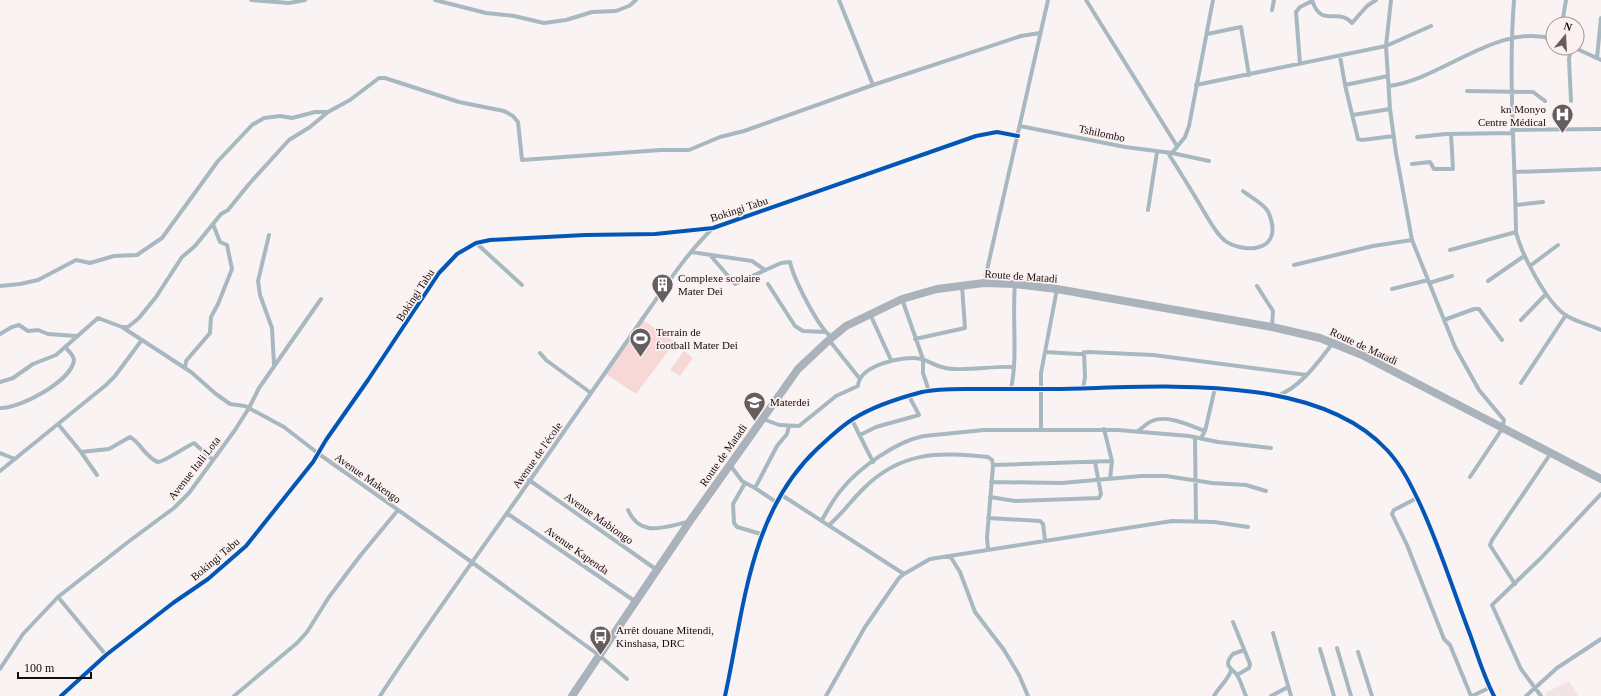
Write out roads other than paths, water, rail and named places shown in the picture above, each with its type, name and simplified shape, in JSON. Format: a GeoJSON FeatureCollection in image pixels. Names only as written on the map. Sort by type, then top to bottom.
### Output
{"type":"FeatureCollection","features":[{"type":"Feature","properties":{"kind":"highway","name":"Route de Matadi"},"geometry":{"type":"LineString","coordinates":[[572,696],[729,465],[798,369],[829,336],[846,326],[902,299],[962,285],[984,283],[1015,284],[1057,289],[1272,327],[1334,343],[1362,355],[1502,429],[1601,479]]}},
{"type":"Feature","properties":{"kind":"street"},"geometry":{"type":"LineString","coordinates":[[251,0],[290,2],[305,0]]}},
{"type":"Feature","properties":{"kind":"street"},"geometry":{"type":"LineString","coordinates":[[436,0],[486,13],[514,16],[544,23],[566,20],[592,12],[616,11],[629,6],[636,0]]}},
{"type":"Feature","properties":{"kind":"street"},"geometry":{"type":"LineString","coordinates":[[839,0],[873,85]]}},
{"type":"Feature","properties":{"kind":"street"},"geometry":{"type":"LineString","coordinates":[[984,283],[1048,0]]}},
{"type":"Feature","properties":{"kind":"street"},"geometry":{"type":"LineString","coordinates":[[1086,0],[1177,146]]}},
{"type":"Feature","properties":{"kind":"street"},"geometry":{"type":"LineString","coordinates":[[1213,0],[1187,132],[1170,153],[1211,222],[1223,239],[1236,246],[1246,248],[1266,245],[1271,240],[1272,234],[1270,214],[1243,191]]}},
{"type":"Feature","properties":{"kind":"street"},"geometry":{"type":"LineString","coordinates":[[1272,10],[1274,0]]}},
{"type":"Feature","properties":{"kind":"street"},"geometry":{"type":"LineString","coordinates":[[1300,64],[1296,12],[1300,7],[1312,0],[1315,9],[1321,15],[1326,17],[1345,17],[1352,23],[1367,6],[1376,0]]}},
{"type":"Feature","properties":{"kind":"street"},"geometry":{"type":"LineString","coordinates":[[1391,0],[1386,46],[1390,108],[1412,240],[1455,347],[1473,381],[1504,420],[1502,429],[1470,476]]}},
{"type":"Feature","properties":{"kind":"street"},"geometry":{"type":"LineString","coordinates":[[1514,0],[1511,38],[1513,91],[1512,132],[1516,232],[1524,256],[1546,294],[1566,315],[1601,330]]}},
{"type":"Feature","properties":{"kind":"street"},"geometry":{"type":"LineString","coordinates":[[1563,16],[1566,0]]}},
{"type":"Feature","properties":{"kind":"street"},"geometry":{"type":"LineString","coordinates":[[1585,53],[1599,59],[1601,18]]}},
{"type":"Feature","properties":{"kind":"street"},"geometry":{"type":"LineString","coordinates":[[1196,85],[1386,46],[1431,26]]}},
{"type":"Feature","properties":{"kind":"street"},"geometry":{"type":"LineString","coordinates":[[1207,34],[1241,27],[1249,75]]}},
{"type":"Feature","properties":{"kind":"street"},"geometry":{"type":"LineString","coordinates":[[122,327],[133,324],[143,314],[182,257],[193,248],[202,234],[221,214],[228,210],[249,184],[259,175],[289,140],[310,127],[328,112],[351,99],[378,78],[385,78],[459,102],[504,111],[513,116],[518,122],[520,158],[524,160],[661,150],[688,150],[720,137],[744,131],[873,85],[1021,36],[1040,33]]}},
{"type":"Feature","properties":{"kind":"street"},"geometry":{"type":"LineString","coordinates":[[1389,86],[1397,85],[1433,72],[1496,43],[1511,38],[1537,36],[1545,38]]}},
{"type":"Feature","properties":{"kind":"street"},"geometry":{"type":"LineString","coordinates":[[1340,56],[1345,85],[1360,140],[1394,136]]}},
{"type":"Feature","properties":{"kind":"street"},"geometry":{"type":"LineString","coordinates":[[1569,56],[1571,101]]}},
{"type":"Feature","properties":{"kind":"street"},"geometry":{"type":"LineString","coordinates":[[1345,85],[1388,76]]}},
{"type":"Feature","properties":{"kind":"street"},"geometry":{"type":"LineString","coordinates":[[1467,91],[1533,92],[1545,101]]}},
{"type":"Feature","properties":{"kind":"street"},"geometry":{"type":"LineString","coordinates":[[1353,115],[1390,108]]}},
{"type":"Feature","properties":{"kind":"street"},"geometry":{"type":"LineString","coordinates":[[0,286],[38,280],[76,260],[90,263],[114,256],[136,255],[162,238],[218,161],[252,125],[264,118],[280,116],[292,118],[315,112],[328,112]]}},
{"type":"Feature","properties":{"kind":"street","name":"Tshilombo"},"geometry":{"type":"LineString","coordinates":[[1020,126],[1210,161]]}},
{"type":"Feature","properties":{"kind":"street"},"geometry":{"type":"LineString","coordinates":[[1417,137],[1451,134],[1601,129]]}},
{"type":"Feature","properties":{"kind":"street","name":"Bokingi Tabu"},"geometry":{"type":"LineString","coordinates":[[61,696],[73,682],[106,655],[238,555],[264,525],[319,454],[326,440],[373,374],[439,273],[451,258],[476,243],[490,240],[655,234],[713,228],[976,136],[997,132],[1018,136]]}},
{"type":"Feature","properties":{"kind":"street"},"geometry":{"type":"LineString","coordinates":[[1412,164],[1430,162],[1434,169],[1453,169],[1451,134]]}},
{"type":"Feature","properties":{"kind":"street"},"geometry":{"type":"LineString","coordinates":[[1148,210],[1157,152]]}},
{"type":"Feature","properties":{"kind":"street"},"geometry":{"type":"LineString","coordinates":[[1514,172],[1601,169]]}},
{"type":"Feature","properties":{"kind":"street"},"geometry":{"type":"LineString","coordinates":[[1516,205],[1543,202]]}},
{"type":"Feature","properties":{"kind":"street"},"geometry":{"type":"LineString","coordinates":[[185,368],[186,361],[210,333],[211,317],[218,304],[232,268],[227,245],[220,242],[213,224]]}},
{"type":"Feature","properties":{"kind":"street","name":"Avenue de l'école"},"geometry":{"type":"LineString","coordinates":[[380,696],[446,598],[508,514],[529,480],[691,252],[713,228]]}},
{"type":"Feature","properties":{"kind":"street"},"geometry":{"type":"LineString","coordinates":[[1450,250],[1516,232]]}},
{"type":"Feature","properties":{"kind":"street"},"geometry":{"type":"LineString","coordinates":[[269,235],[258,281],[260,296],[272,326],[274,365]]}},
{"type":"Feature","properties":{"kind":"street"},"geometry":{"type":"LineString","coordinates":[[1294,265],[1373,246],[1412,240]]}},
{"type":"Feature","properties":{"kind":"street"},"geometry":{"type":"LineString","coordinates":[[476,243],[522,285]]}},
{"type":"Feature","properties":{"kind":"street"},"geometry":{"type":"LineString","coordinates":[[1530,266],[1558,246]]}},
{"type":"Feature","properties":{"kind":"street"},"geometry":{"type":"LineString","coordinates":[[691,252],[752,261],[765,270]]}},
{"type":"Feature","properties":{"kind":"street"},"geometry":{"type":"LineString","coordinates":[[710,255],[733,284],[785,261],[790,262],[818,323],[860,378]]}},
{"type":"Feature","properties":{"kind":"street"},"geometry":{"type":"LineString","coordinates":[[1488,281],[1524,256]]}},
{"type":"Feature","properties":{"kind":"street"},"geometry":{"type":"LineString","coordinates":[[1392,289],[1452,276]]}},
{"type":"Feature","properties":{"kind":"street"},"geometry":{"type":"LineString","coordinates":[[768,284],[795,326],[803,332],[829,336]]}},
{"type":"Feature","properties":{"kind":"street"},"geometry":{"type":"LineString","coordinates":[[1011,389],[1014,367],[1013,308],[1015,284]]}},
{"type":"Feature","properties":{"kind":"street"},"geometry":{"type":"LineString","coordinates":[[915,339],[965,328],[962,285]]}},
{"type":"Feature","properties":{"kind":"street"},"geometry":{"type":"LineString","coordinates":[[1257,286],[1273,311],[1272,327]]}},
{"type":"Feature","properties":{"kind":"street"},"geometry":{"type":"LineString","coordinates":[[1041,429],[1040,389],[1045,352],[1057,289]]}},
{"type":"Feature","properties":{"kind":"street"},"geometry":{"type":"LineString","coordinates":[[1521,320],[1546,294]]}},
{"type":"Feature","properties":{"kind":"street","name":"Avenue Itali Lota"},"geometry":{"type":"LineString","coordinates":[[0,669],[23,634],[58,597],[174,508],[189,493],[249,408],[259,388],[274,365],[321,299]]}},
{"type":"Feature","properties":{"kind":"street"},"geometry":{"type":"LineString","coordinates":[[902,299],[923,359],[922,373],[929,391]]}},
{"type":"Feature","properties":{"kind":"street"},"geometry":{"type":"LineString","coordinates":[[1444,320],[1477,308],[1502,340]]}},
{"type":"Feature","properties":{"kind":"street"},"geometry":{"type":"LineString","coordinates":[[870,314],[891,360]]}},
{"type":"Feature","properties":{"kind":"street"},"geometry":{"type":"LineString","coordinates":[[1521,383],[1566,315]]}},
{"type":"Feature","properties":{"kind":"street","name":"Avenue Makengo"},"geometry":{"type":"LineString","coordinates":[[0,382],[13,378],[45,358],[53,357],[99,318],[122,327],[185,368],[230,404],[249,408],[284,427],[319,454],[473,563],[600,656],[627,680]]}},
{"type":"Feature","properties":{"kind":"street"},"geometry":{"type":"LineString","coordinates":[[0,334],[19,325],[28,331],[38,330],[48,334],[76,336]]}},
{"type":"Feature","properties":{"kind":"street"},"geometry":{"type":"LineString","coordinates":[[0,471],[115,376],[142,341]]}},
{"type":"Feature","properties":{"kind":"street"},"geometry":{"type":"LineString","coordinates":[[1276,396],[1285,393],[1307,375],[1334,343]]}},
{"type":"Feature","properties":{"kind":"street"},"geometry":{"type":"LineString","coordinates":[[0,408],[8,408],[32,399],[57,382],[67,372],[74,361],[74,357],[65,347]]}},
{"type":"Feature","properties":{"kind":"street"},"geometry":{"type":"LineString","coordinates":[[1045,352],[1153,355],[1307,375]]}},
{"type":"Feature","properties":{"kind":"street"},"geometry":{"type":"LineString","coordinates":[[1083,389],[1085,377],[1084,352]]}},
{"type":"Feature","properties":{"kind":"street"},"geometry":{"type":"LineString","coordinates":[[540,353],[546,360],[591,393]]}},
{"type":"Feature","properties":{"kind":"street"},"geometry":{"type":"LineString","coordinates":[[762,419],[789,426],[799,426],[836,396],[858,386],[860,378],[871,369],[891,360],[905,358],[923,359],[938,367],[953,369],[1014,367]]}},
{"type":"Feature","properties":{"kind":"street"},"geometry":{"type":"LineString","coordinates":[[725,696],[748,581],[762,534],[776,502],[790,479],[817,449],[852,420],[879,407],[909,396],[946,389],[1083,389],[1155,386],[1252,391],[1276,396],[1312,406],[1335,415],[1370,435],[1387,449],[1412,485],[1430,526],[1494,696]]}},
{"type":"Feature","properties":{"kind":"street"},"geometry":{"type":"LineString","coordinates":[[1202,438],[1215,388]]}},
{"type":"Feature","properties":{"kind":"street"},"geometry":{"type":"LineString","coordinates":[[860,436],[876,427],[919,415],[909,396]]}},
{"type":"Feature","properties":{"kind":"street"},"geometry":{"type":"LineString","coordinates":[[1137,432],[1151,421],[1158,419],[1180,421],[1205,431]]}},
{"type":"Feature","properties":{"kind":"street"},"geometry":{"type":"LineString","coordinates":[[852,420],[873,462]]}},
{"type":"Feature","properties":{"kind":"street"},"geometry":{"type":"LineString","coordinates":[[58,424],[81,452],[97,475]]}},
{"type":"Feature","properties":{"kind":"street"},"geometry":{"type":"LineString","coordinates":[[754,488],[777,446],[787,434],[789,426]]}},
{"type":"Feature","properties":{"kind":"street"},"geometry":{"type":"LineString","coordinates":[[822,520],[841,489],[873,462],[906,440],[924,436],[970,431],[1041,429],[1104,430],[1195,437],[1218,442],[1271,448]]}},
{"type":"Feature","properties":{"kind":"street"},"geometry":{"type":"LineString","coordinates":[[1104,430],[1112,461],[1110,479]]}},
{"type":"Feature","properties":{"kind":"street"},"geometry":{"type":"LineString","coordinates":[[81,452],[109,449],[130,437],[136,440],[147,454],[157,462],[162,462],[178,450],[194,443],[213,460]]}},
{"type":"Feature","properties":{"kind":"street"},"geometry":{"type":"LineString","coordinates":[[1195,437],[1196,521]]}},
{"type":"Feature","properties":{"kind":"street"},"geometry":{"type":"LineString","coordinates":[[0,453],[15,459]]}},
{"type":"Feature","properties":{"kind":"street"},"geometry":{"type":"LineString","coordinates":[[1514,584],[1490,545],[1550,453]]}},
{"type":"Feature","properties":{"kind":"street"},"geometry":{"type":"LineString","coordinates":[[829,525],[874,480],[899,464],[911,459],[934,454],[970,455],[991,458],[992,465],[988,518],[988,549]]}},
{"type":"Feature","properties":{"kind":"street"},"geometry":{"type":"LineString","coordinates":[[992,465],[1112,461]]}},
{"type":"Feature","properties":{"kind":"street"},"geometry":{"type":"LineString","coordinates":[[990,498],[1015,501],[1094,499],[1101,496],[1095,462]]}},
{"type":"Feature","properties":{"kind":"street"},"geometry":{"type":"LineString","coordinates":[[729,465],[745,483],[776,502]]}},
{"type":"Feature","properties":{"kind":"street"},"geometry":{"type":"LineString","coordinates":[[991,482],[1040,483],[1141,476],[1166,476],[1196,481],[1239,484],[1266,491]]}},
{"type":"Feature","properties":{"kind":"street","name":"Avenue Mabiongo"},"geometry":{"type":"LineString","coordinates":[[529,480],[658,570]]}},
{"type":"Feature","properties":{"kind":"street"},"geometry":{"type":"LineString","coordinates":[[745,483],[733,504],[734,523],[737,527],[762,534]]}},
{"type":"Feature","properties":{"kind":"street"},"geometry":{"type":"LineString","coordinates":[[780,494],[904,574]]}},
{"type":"Feature","properties":{"kind":"street"},"geometry":{"type":"LineString","coordinates":[[1541,696],[1521,669],[1492,608],[1493,602],[1514,584],[1601,494]]}},
{"type":"Feature","properties":{"kind":"street"},"geometry":{"type":"LineString","coordinates":[[1417,498],[1394,510],[1392,514],[1407,545],[1444,639],[1450,645],[1472,696],[1490,688]]}},
{"type":"Feature","properties":{"kind":"street"},"geometry":{"type":"LineString","coordinates":[[234,696],[297,643],[307,632],[329,597],[398,510]]}},
{"type":"Feature","properties":{"kind":"street"},"geometry":{"type":"LineString","coordinates":[[628,510],[634,522],[643,528],[659,528],[690,521]]}},
{"type":"Feature","properties":{"kind":"street","name":"Avenue Kapenda"},"geometry":{"type":"LineString","coordinates":[[508,514],[636,602]]}},
{"type":"Feature","properties":{"kind":"street"},"geometry":{"type":"LineString","coordinates":[[988,518],[1040,521],[1043,524],[1045,540]]}},
{"type":"Feature","properties":{"kind":"street"},"geometry":{"type":"LineString","coordinates":[[826,696],[865,627],[904,574],[930,559],[1160,523],[1196,521],[1248,527]]}},
{"type":"Feature","properties":{"kind":"street"},"geometry":{"type":"LineString","coordinates":[[950,556],[960,572],[975,612],[1004,650],[1019,675],[1028,696]]}},
{"type":"Feature","properties":{"kind":"street"},"geometry":{"type":"LineString","coordinates":[[58,597],[106,655]]}},
{"type":"Feature","properties":{"kind":"street"},"geometry":{"type":"LineString","coordinates":[[1232,622],[1248,660],[1249,668],[1237,675]]}},
{"type":"Feature","properties":{"kind":"street"},"geometry":{"type":"LineString","coordinates":[[1273,633],[1291,696]]}},
{"type":"Feature","properties":{"kind":"street"},"geometry":{"type":"LineString","coordinates":[[1526,696],[1535,686],[1557,668],[1601,639]]}},
{"type":"Feature","properties":{"kind":"street"},"geometry":{"type":"LineString","coordinates":[[1337,648],[1351,696]]}},
{"type":"Feature","properties":{"kind":"street"},"geometry":{"type":"LineString","coordinates":[[1320,649],[1334,696]]}},
{"type":"Feature","properties":{"kind":"street"},"geometry":{"type":"LineString","coordinates":[[1244,650],[1232,656],[1229,664],[1231,671],[1237,675],[1246,696]]}},
{"type":"Feature","properties":{"kind":"street"},"geometry":{"type":"LineString","coordinates":[[1358,652],[1372,696]]}},
{"type":"Feature","properties":{"kind":"street"},"geometry":{"type":"LineString","coordinates":[[1214,696],[1218,687],[1227,679],[1231,671]]}},
{"type":"Feature","properties":{"kind":"street"},"geometry":{"type":"LineString","coordinates":[[1271,696],[1288,687]]}},
{"type":"Feature","properties":{"kind":"place","name":"kn Monyo Centre Médical"},"geometry":{"type":"Point","coordinates":[1562,134]}},
{"type":"Feature","properties":{"kind":"place","name":"Complexe scolaire Mater Dei"},"geometry":{"type":"Point","coordinates":[662,304]}},
{"type":"Feature","properties":{"kind":"place","name":"Terrain de football Mater Dei"},"geometry":{"type":"Point","coordinates":[640,358]}},
{"type":"Feature","properties":{"kind":"place","name":"Materdei"},"geometry":{"type":"Point","coordinates":[755,422]}},
{"type":"Feature","properties":{"kind":"place","name":"Arrêt douane Mitendi, Kinshasa, DRC"},"geometry":{"type":"Point","coordinates":[600,656]}}]}
